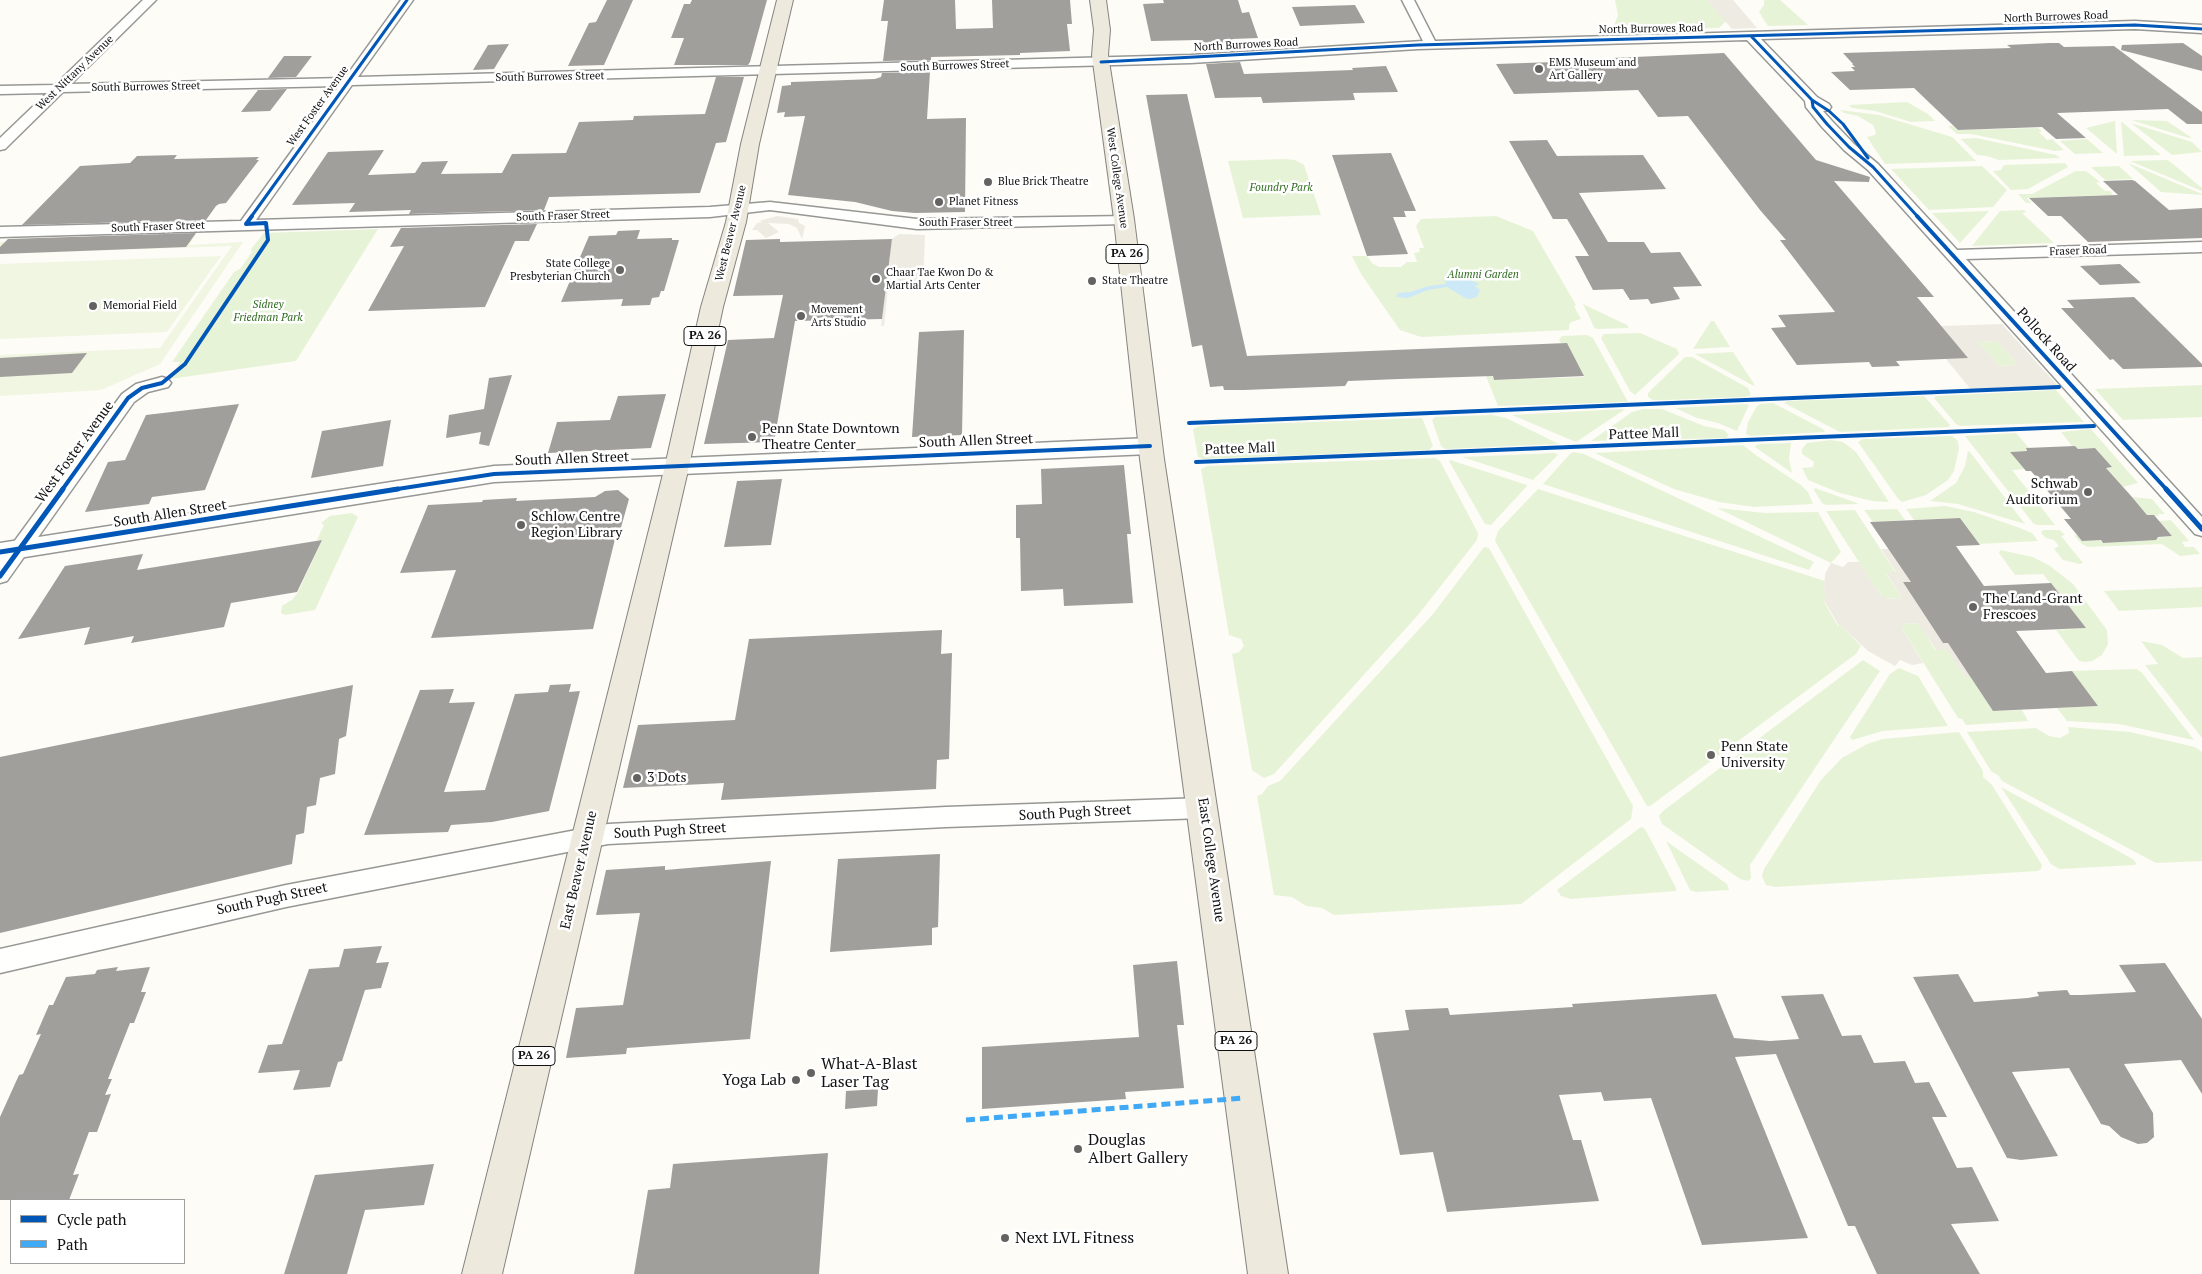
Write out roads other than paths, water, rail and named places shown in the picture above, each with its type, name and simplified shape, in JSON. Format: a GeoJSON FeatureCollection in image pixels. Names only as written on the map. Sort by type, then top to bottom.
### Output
{"type":"FeatureCollection","features":[{"type":"Feature","properties":{"kind":"main road","name":"West Beaver Avenue"},"geometry":{"type":"LineString","coordinates":[[677,466],[704,339],[738,209],[750,144],[785,0]]}},
{"type":"Feature","properties":{"kind":"main road","name":"West College Avenue"},"geometry":{"type":"LineString","coordinates":[[1098,0],[1102,30],[1101,62],[1124,219],[1150,446]]}},
{"type":"Feature","properties":{"kind":"main road","name":"East College Avenue"},"geometry":{"type":"LineString","coordinates":[[1150,446],[1204,808],[1268,1274]]}},
{"type":"Feature","properties":{"kind":"main road","name":"East Beaver Avenue"},"geometry":{"type":"LineString","coordinates":[[482,1274],[677,466]]}},
{"type":"Feature","properties":{"kind":"street","name":"West Nittany Avenue"},"geometry":{"type":"LineString","coordinates":[[0,146],[150,0]]}},
{"type":"Feature","properties":{"kind":"street","name":"West Foster Avenue"},"geometry":{"type":"LineString","coordinates":[[246,224],[407,0]]}},
{"type":"Feature","properties":{"kind":"street"},"geometry":{"type":"LineString","coordinates":[[1408,0],[1430,45]]}},
{"type":"Feature","properties":{"kind":"street","name":"North Burrowes Road"},"geometry":{"type":"LineString","coordinates":[[1101,62],[1430,45],[2135,25],[2202,29]]}},
{"type":"Feature","properties":{"kind":"street","name":"Pollock Road"},"geometry":{"type":"LineString","coordinates":[[1751,36],[1812,100],[1813,106],[1827,124],[1849,147],[1873,167],[2202,529]]}},
{"type":"Feature","properties":{"kind":"street","name":"South Burrowes Street"},"geometry":{"type":"LineString","coordinates":[[0,90],[1101,62]]}},
{"type":"Feature","properties":{"kind":"street","name":"South Fraser Street"},"geometry":{"type":"LineString","coordinates":[[0,232],[701,212],[779,206],[917,224],[1124,219]]}},
{"type":"Feature","properties":{"kind":"street","name":"Fraser Road"},"geometry":{"type":"LineString","coordinates":[[1953,255],[2202,247]]}},
{"type":"Feature","properties":{"kind":"street","name":"West Foster Avenue"},"geometry":{"type":"LineString","coordinates":[[0,576],[9,551],[128,398],[142,388],[162,383]]}},
{"type":"Feature","properties":{"kind":"street","name":"South Allen Street"},"geometry":{"type":"LineString","coordinates":[[9,551],[485,475],[1150,446]]}},
{"type":"Feature","properties":{"kind":"street","name":"South Pugh Street"},"geometry":{"type":"LineString","coordinates":[[0,961],[295,894],[608,834],[880,820],[1204,808]]}},
{"type":"Feature","properties":{"kind":"water"},"geometry":{"type":"Polygon","coordinates":[[[1454,274],[1479,284],[1475,286],[1480,290],[1477,297],[1465,298],[1447,287],[1428,290],[1408,298],[1396,297],[1398,293],[1446,284],[1444,277],[1454,274]]]}},
{"type":"Feature","properties":{"kind":"place","name":"EMS Museum and Art Gallery"},"geometry":{"type":"Point","coordinates":[1539,69]}},
{"type":"Feature","properties":{"kind":"place","name":"Blue Brick Theatre"},"geometry":{"type":"Point","coordinates":[988,182]}},
{"type":"Feature","properties":{"kind":"place","name":"Planet Fitness"},"geometry":{"type":"Point","coordinates":[939,202]}},
{"type":"Feature","properties":{"kind":"place","name":"State College Presbyterian Church"},"geometry":{"type":"Point","coordinates":[620,270]}},
{"type":"Feature","properties":{"kind":"place","name":"Chaar Tae Kwon Do & Martial Arts Center"},"geometry":{"type":"Point","coordinates":[876,279]}},
{"type":"Feature","properties":{"kind":"place","name":"State Theatre"},"geometry":{"type":"Point","coordinates":[1092,281]}},
{"type":"Feature","properties":{"kind":"place","name":"Memorial Field"},"geometry":{"type":"Point","coordinates":[93,306]}},
{"type":"Feature","properties":{"kind":"place","name":"Movement Arts Studio"},"geometry":{"type":"Point","coordinates":[801,316]}},
{"type":"Feature","properties":{"kind":"place","name":"Penn State Downtown Theatre Center"},"geometry":{"type":"Point","coordinates":[752,437]}},
{"type":"Feature","properties":{"kind":"place","name":"Schwab Auditorium"},"geometry":{"type":"Point","coordinates":[2088,492]}},
{"type":"Feature","properties":{"kind":"place","name":"Schlow Centre Region Library"},"geometry":{"type":"Point","coordinates":[521,525]}},
{"type":"Feature","properties":{"kind":"place","name":"The Land-Grant Frescoes"},"geometry":{"type":"Point","coordinates":[1973,607]}},
{"type":"Feature","properties":{"kind":"place","name":"Penn State University"},"geometry":{"type":"Point","coordinates":[1711,755]}},
{"type":"Feature","properties":{"kind":"place","name":"3 Dots"},"geometry":{"type":"Point","coordinates":[637,778]}},
{"type":"Feature","properties":{"kind":"place","name":"What-A-Blast Laser Tag"},"geometry":{"type":"Point","coordinates":[811,1073]}},
{"type":"Feature","properties":{"kind":"place","name":"Yoga Lab"},"geometry":{"type":"Point","coordinates":[796,1080]}},
{"type":"Feature","properties":{"kind":"place","name":"Douglas Albert Gallery"},"geometry":{"type":"Point","coordinates":[1078,1149]}},
{"type":"Feature","properties":{"kind":"place","name":"Next LVL Fitness"},"geometry":{"type":"Point","coordinates":[1005,1238]}},
{"type":"Feature","properties":{"kind":"park label","name":"Foundry Park"},"geometry":{"type":"Point","coordinates":[1281,188]}},
{"type":"Feature","properties":{"kind":"park label","name":"Alumni Garden"},"geometry":{"type":"Point","coordinates":[1483,275]}},
{"type":"Feature","properties":{"kind":"park label","name":"Sidney Friedman Park"},"geometry":{"type":"Point","coordinates":[268,311]}}]}
